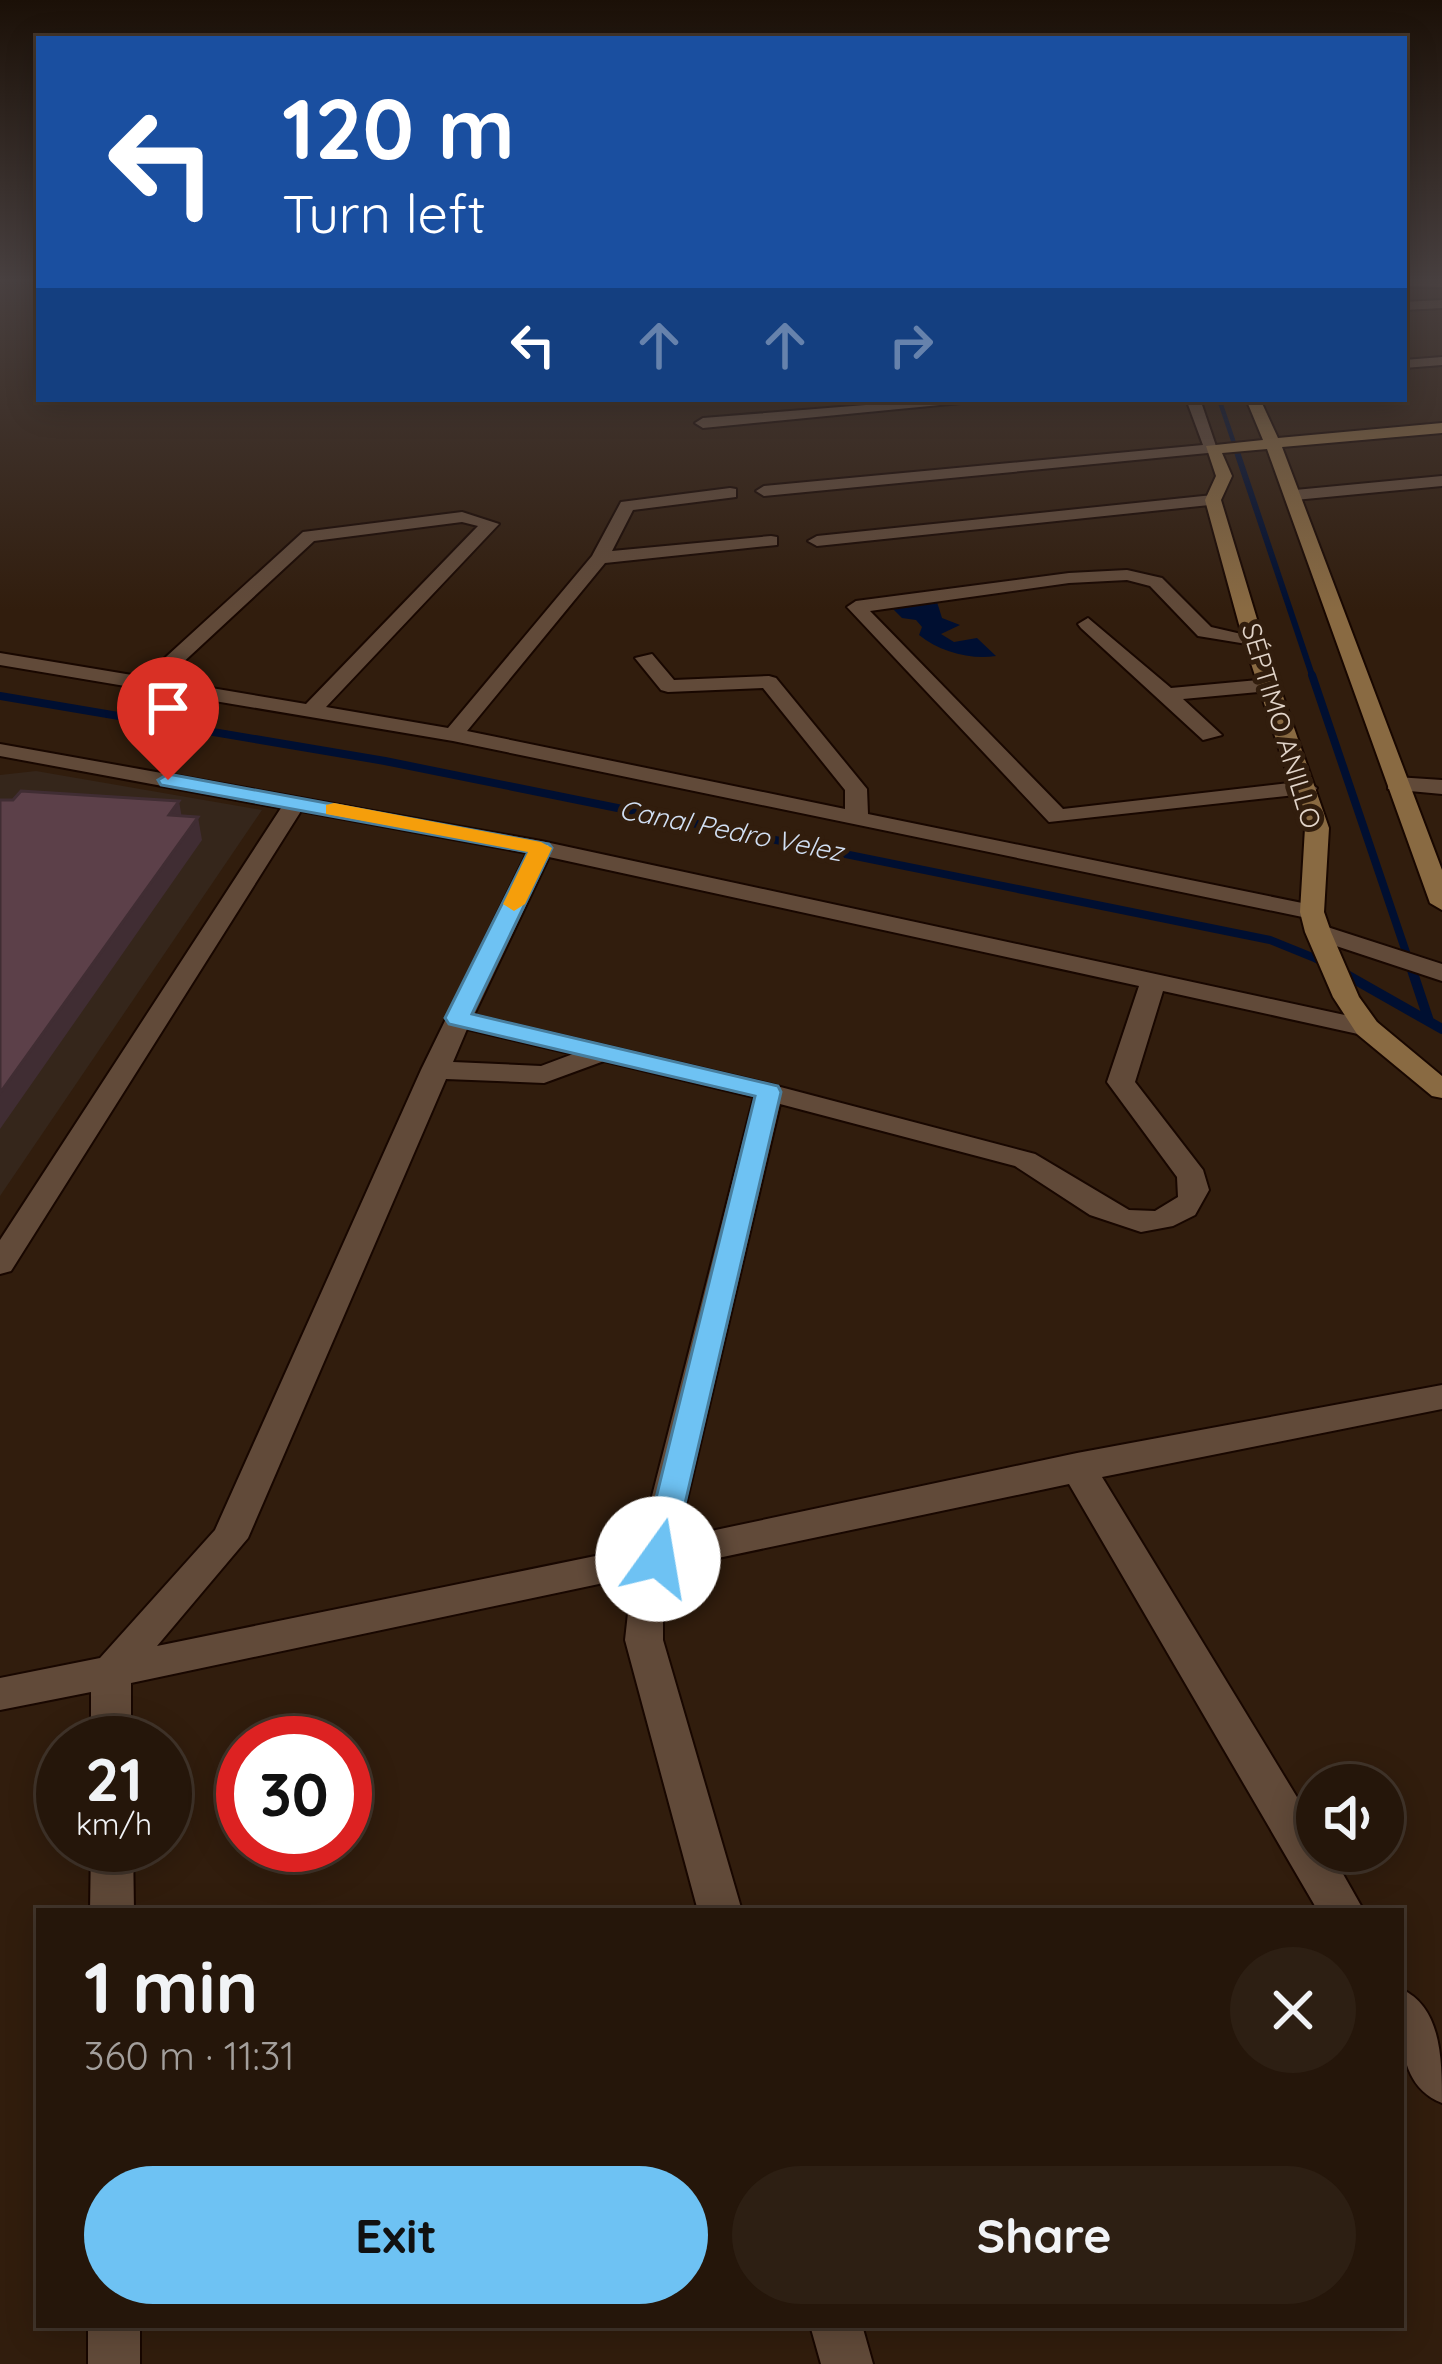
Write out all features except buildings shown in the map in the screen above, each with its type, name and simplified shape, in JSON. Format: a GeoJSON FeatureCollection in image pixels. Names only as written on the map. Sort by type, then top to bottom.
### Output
{"type":"FeatureCollection","features":[{"type":"Feature","properties":{"kind":"street"},"geometry":{"type":"LineString","coordinates":[[703,423],[958,402]]}},
{"type":"Feature","properties":{"kind":"street","name":"SÉPTIMO ANILLO"},"geometry":{"type":"LineString","coordinates":[[1195,402],[1233,448],[1214,500],[1253,640],[1317,828],[1318,928],[1346,997],[1367,1028],[1442,1090]]}},
{"type":"Feature","properties":{"kind":"street"},"geometry":{"type":"LineString","coordinates":[[1254,402],[1295,495],[1442,903]]}},
{"type":"Feature","properties":{"kind":"street"},"geometry":{"type":"LineString","coordinates":[[764,491],[1442,428]]}},
{"type":"Feature","properties":{"kind":"street"},"geometry":{"type":"LineString","coordinates":[[1295,495],[1442,481]]}},
{"type":"Feature","properties":{"kind":"street"},"geometry":{"type":"LineString","coordinates":[[453,735],[599,558],[629,505],[730,493]]}},
{"type":"Feature","properties":{"kind":"street"},"geometry":{"type":"LineString","coordinates":[[817,542],[1214,500]]}},
{"type":"Feature","properties":{"kind":"street"},"geometry":{"type":"LineString","coordinates":[[148,684],[309,536],[462,517],[490,524],[311,711]]}},
{"type":"Feature","properties":{"kind":"street"},"geometry":{"type":"LineString","coordinates":[[599,558],[771,541]]}},
{"type":"Feature","properties":{"kind":"street"},"geometry":{"type":"LineString","coordinates":[[1253,640],[1205,632],[1156,582],[1127,575],[1046,580],[856,608],[1057,817],[1303,781]]}},
{"type":"Feature","properties":{"kind":"street"},"geometry":{"type":"LineString","coordinates":[[1088,624],[1211,735]]}},
{"type":"Feature","properties":{"kind":"street"},"geometry":{"type":"LineString","coordinates":[[645,658],[668,686],[769,682],[856,789],[857,821]]}},
{"type":"Feature","properties":{"kind":"street"},"geometry":{"type":"LineString","coordinates":[[0,659],[453,735],[857,821],[1318,928],[1434,968]]}},
{"type":"Feature","properties":{"kind":"street"},"geometry":{"type":"LineString","coordinates":[[1166,695],[1269,685]]}},
{"type":"Feature","properties":{"kind":"street"},"geometry":{"type":"LineString","coordinates":[[0,750],[541,848],[1367,1028]]}},
{"type":"Feature","properties":{"kind":"street"},"geometry":{"type":"LineString","coordinates":[[1163,781],[1179,790],[1303,781]]}},
{"type":"Feature","properties":{"kind":"street"},"geometry":{"type":"LineString","coordinates":[[1396,784],[1442,787]]}},
{"type":"Feature","properties":{"kind":"street"},"geometry":{"type":"LineString","coordinates":[[0,1264],[295,803]]}},
{"type":"Feature","properties":{"kind":"street"},"geometry":{"type":"LineString","coordinates":[[111,1716],[111,1672],[230,1538],[458,1018],[541,848]]}},
{"type":"Feature","properties":{"kind":"street"},"geometry":{"type":"LineString","coordinates":[[458,1018],[769,1092],[1025,1160],[1060,1178],[1098,1210],[1158,1221],[1190,1204],[1196,1190],[1192,1176],[1121,1082],[1154,979]]}},
{"type":"Feature","properties":{"kind":"street"},"geometry":{"type":"LineString","coordinates":[[435,1070],[544,1075],[603,1052]]}},
{"type":"Feature","properties":{"kind":"street"},"geometry":{"type":"LineString","coordinates":[[719,1908],[644,1640],[644,1603],[769,1092]]}},
{"type":"Feature","properties":{"kind":"street"},"geometry":{"type":"LineString","coordinates":[[0,1694],[658,1559],[1077,1466],[1442,1397]]}},
{"type":"Feature","properties":{"kind":"street"},"geometry":{"type":"LineString","coordinates":[[1077,1466],[1340,1908]]}},
{"type":"Feature","properties":{"kind":"street"},"geometry":{"type":"LineString","coordinates":[[112,1872],[112,1908]]}},
{"type":"Feature","properties":{"kind":"street"},"geometry":{"type":"LineString","coordinates":[[1404,2016],[1442,2080]]}},
{"type":"Feature","properties":{"kind":"street"},"geometry":{"type":"LineString","coordinates":[[114,2328],[114,2364]]}},
{"type":"Feature","properties":{"kind":"street"},"geometry":{"type":"LineString","coordinates":[[837,2328],[847,2364]]}},
{"type":"Feature","properties":{"kind":"shaded area"},"geometry":{"type":"Polygon","coordinates":[[[36,771],[262,810],[0,1196],[0,775],[36,771]]]}},
{"type":"Feature","properties":{"kind":"water"},"geometry":{"type":"Polygon","coordinates":[[[937,602],[942,618],[960,625],[941,634],[954,642],[977,638],[996,656],[966,656],[936,646],[919,635],[922,627],[916,620],[902,618],[892,608],[937,602]]]}},
{"type":"Feature","properties":{"kind":"waterway"},"geometry":{"type":"LineString","coordinates":[[1220,402],[1238,455]]}},
{"type":"Feature","properties":{"kind":"waterway"},"geometry":{"type":"LineString","coordinates":[[1237,452],[1313,678]]}},
{"type":"Feature","properties":{"kind":"waterway"},"geometry":{"type":"LineString","coordinates":[[1312,675],[1409,961]]}},
{"type":"Feature","properties":{"kind":"waterway","name":"Canal Pedro Velez"},"geometry":{"type":"LineString","coordinates":[[0,696],[385,761],[1270,940],[1322,961]]}},
{"type":"Feature","properties":{"kind":"waterway","name":"Canal Pedro Velez"},"geometry":{"type":"LineString","coordinates":[[1317,958],[1442,1029]]}},
{"type":"Feature","properties":{"kind":"waterway"},"geometry":{"type":"LineString","coordinates":[[1409,961],[1429,1021]]}},
{"type":"Feature","properties":{"kind":"slow traffic"},"geometry":{"type":"LineString","coordinates":[[334,809],[541,848],[514,904]]}},
{"type":"Feature","properties":{"kind":"route"},"geometry":{"type":"LineString","coordinates":[[168,780],[541,848],[458,1018],[769,1092],[658,1559]]}}]}
